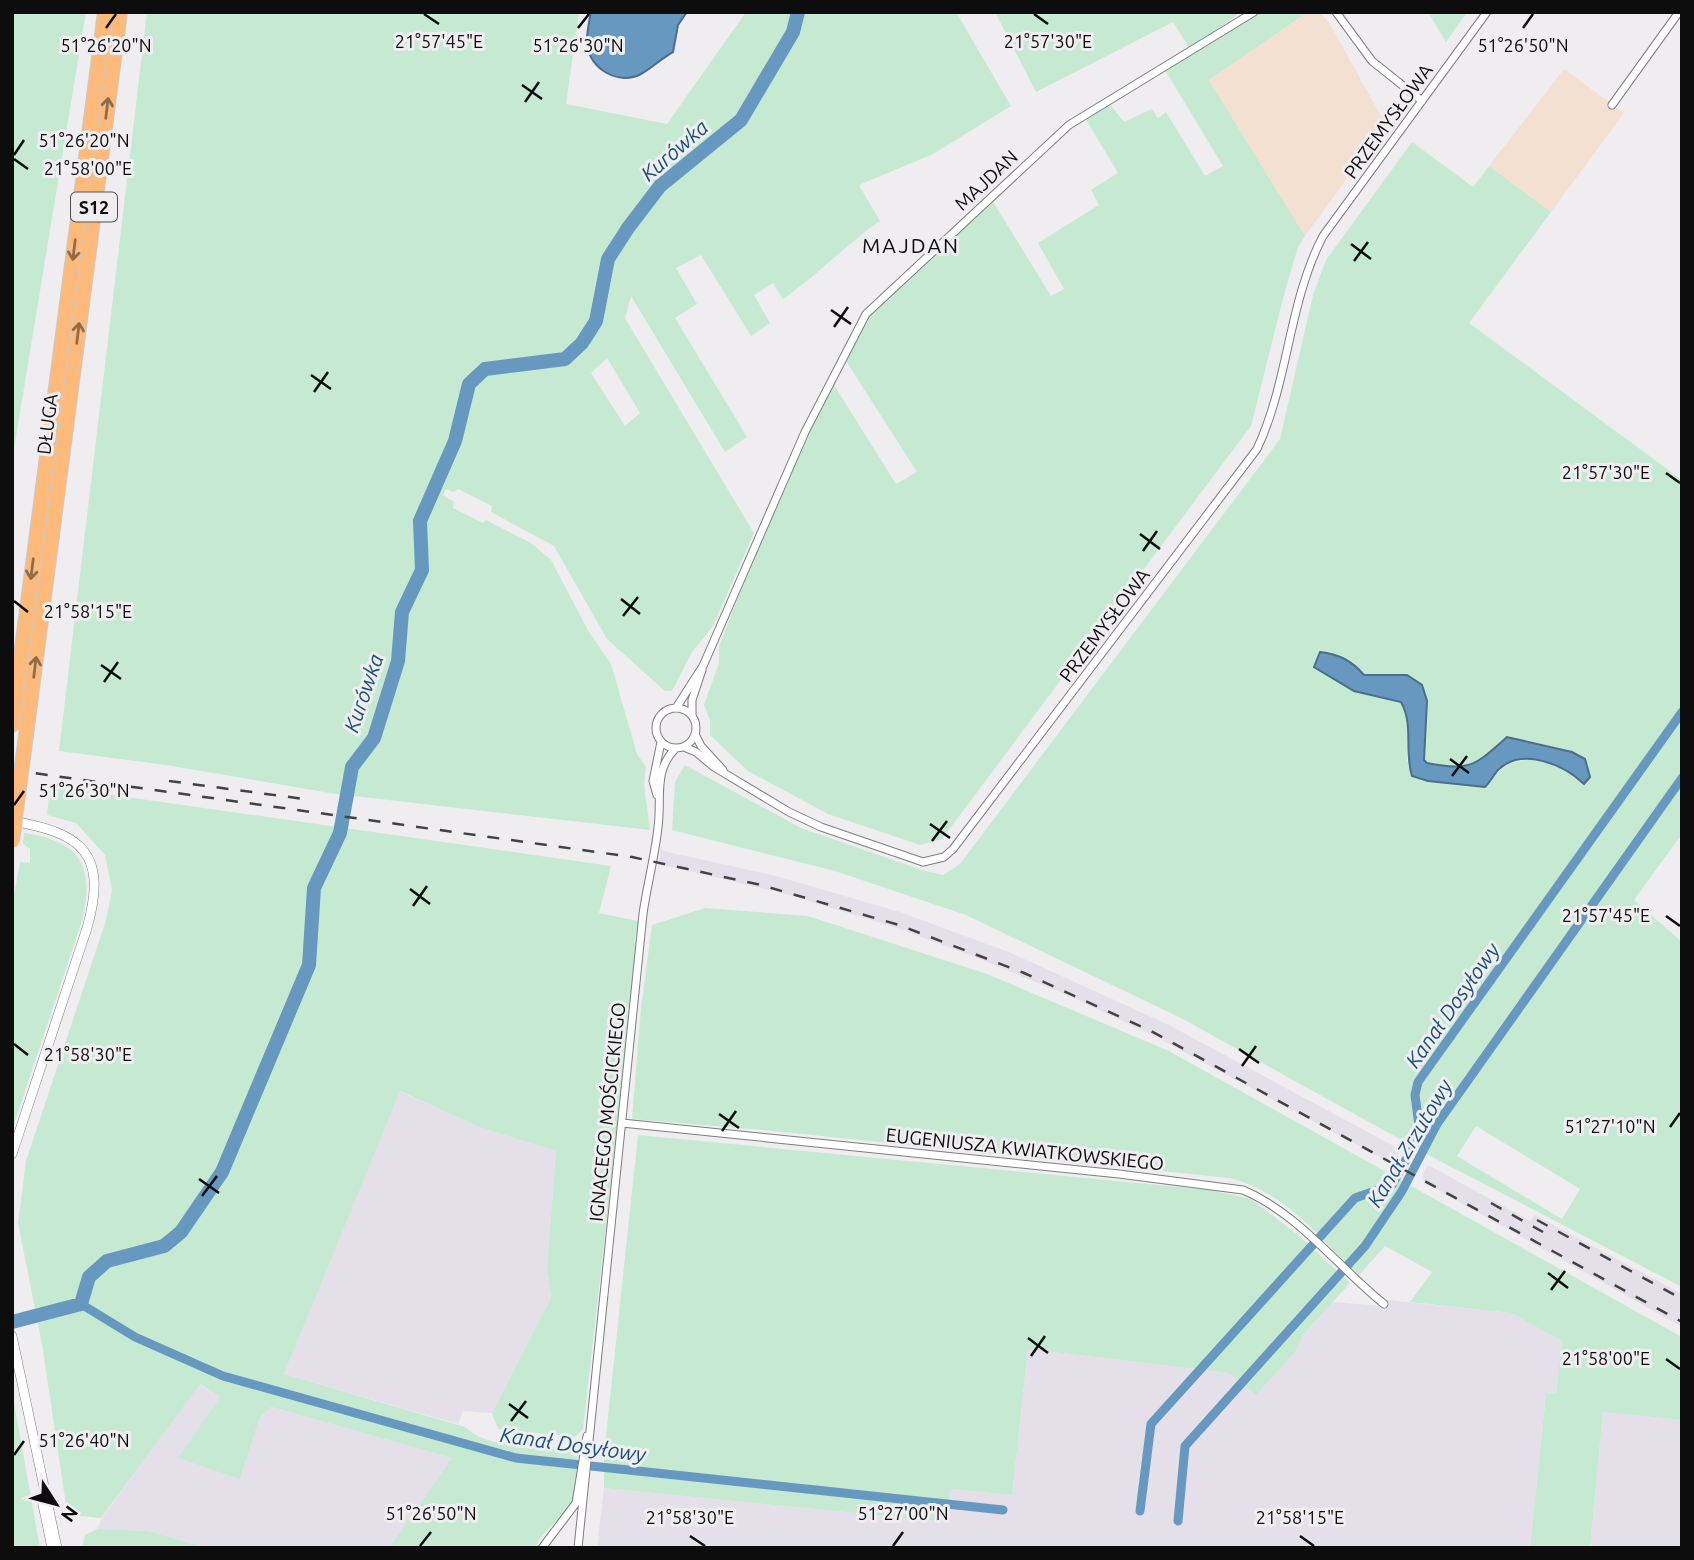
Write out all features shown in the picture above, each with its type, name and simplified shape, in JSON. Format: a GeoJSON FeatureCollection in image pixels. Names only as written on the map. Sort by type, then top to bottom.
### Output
{"type":"FeatureCollection","features":[{"type":"Feature","properties":{"kind":"highway","name":"DŁUGA"},"geometry":{"type":"LineString","coordinates":[[12,841],[65,436],[62,400],[105,12]]}},
{"type":"Feature","properties":{"kind":"highway","name":"DŁUGA"},"geometry":{"type":"LineString","coordinates":[[12,725],[50,435],[62,400],[120,12]]}},
{"type":"Feature","properties":{"kind":"street","name":"MAJDAN"},"geometry":{"type":"LineString","coordinates":[[692,716],[692,700],[703,666],[804,432],[866,314],[1069,125],[1254,12]]}},
{"type":"Feature","properties":{"kind":"street"},"geometry":{"type":"LineString","coordinates":[[1336,12],[1372,61],[1422,101]]}},
{"type":"Feature","properties":{"kind":"street","name":"PRZEMYSŁOWA"},"geometry":{"type":"LineString","coordinates":[[680,748],[696,752],[804,820],[912,860],[934,861],[953,849],[1257,449],[1275,405],[1301,285],[1323,236],[1487,12]]}},
{"type":"Feature","properties":{"kind":"street"},"geometry":{"type":"LineString","coordinates":[[1612,105],[1679,12]]}},
{"type":"Feature","properties":{"kind":"street","name":"MAJDAN"},"geometry":{"type":"LineString","coordinates":[[677,708],[703,666]]}},
{"type":"Feature","properties":{"kind":"street"},"geometry":{"type":"LineString","coordinates":[[677,708],[692,716],[695,734],[680,748],[660,742],[656,732],[657,722],[664,712],[677,708]]}},
{"type":"Feature","properties":{"kind":"street","name":"PRZEMYSŁOWA"},"geometry":{"type":"LineString","coordinates":[[695,734],[701,746],[723,771]]}},
{"type":"Feature","properties":{"kind":"street","name":"IGNACEGO MOŚCICKIEGO"},"geometry":{"type":"LineString","coordinates":[[658,796],[653,781],[660,742]]}},
{"type":"Feature","properties":{"kind":"street","name":"IGNACEGO MOŚCICKIEGO"},"geometry":{"type":"LineString","coordinates":[[579,1548],[583,1479],[643,914],[658,828],[658,796],[666,761],[680,748]]}},
{"type":"Feature","properties":{"kind":"street"},"geometry":{"type":"LineString","coordinates":[[12,821],[52,829],[75,842],[92,866],[95,890],[87,928],[12,1154]]}},
{"type":"Feature","properties":{"kind":"street","name":"EUGENIUSZA KWIATKOWSKIEGO"},"geometry":{"type":"LineString","coordinates":[[622,1124],[1224,1186],[1261,1198],[1306,1234],[1384,1304]]}},
{"type":"Feature","properties":{"kind":"street"},"geometry":{"type":"LineString","coordinates":[[12,1336],[57,1548]]}},
{"type":"Feature","properties":{"kind":"street"},"geometry":{"type":"LineString","coordinates":[[37,1453],[52,1548]]}},
{"type":"Feature","properties":{"kind":"street","name":"IGNACEGO MOŚCICKIEGO"},"geometry":{"type":"LineString","coordinates":[[542,1548],[576,1503],[583,1479]]}},
{"type":"Feature","properties":{"kind":"street"},"geometry":{"type":"LineString","coordinates":[[562,1522],[574,1524],[580,1532]]}},
{"type":"Feature","properties":{"kind":"shaded area"},"geometry":{"type":"Polygon","coordinates":[[[1308,12],[1320,12],[1330,24],[1386,125],[1305,236],[1209,80],[1308,12]]]}},
{"type":"Feature","properties":{"kind":"shaded area"},"geometry":{"type":"Polygon","coordinates":[[[1564,69],[1624,113],[1551,212],[1489,166],[1564,69]]]}},
{"type":"Feature","properties":{"kind":"shaded area"},"geometry":{"type":"Polygon","coordinates":[[[661,845],[663,851],[776,876],[903,913],[1011,953],[1169,1025],[1401,1150],[1395,1160],[1389,1162],[1154,1036],[1074,998],[970,955],[897,928],[790,895],[660,864],[658,870],[661,845]]]}},
{"type":"Feature","properties":{"kind":"shaded area"},"geometry":{"type":"Polygon","coordinates":[[[399,1091],[479,1127],[556,1151],[547,1266],[551,1298],[492,1413],[463,1411],[458,1424],[284,1374],[399,1091]]]}},
{"type":"Feature","properties":{"kind":"shaded area"},"geometry":{"type":"Polygon","coordinates":[[[1428,1165],[1530,1221],[1535,1215],[1682,1294],[1682,1327],[1424,1182],[1423,1174],[1428,1165]]]}},
{"type":"Feature","properties":{"kind":"shaded area"},"geometry":{"type":"Polygon","coordinates":[[[1387,1300],[1511,1313],[1562,1341],[1556,1395],[1546,1394],[1530,1548],[597,1548],[604,1488],[945,1522],[949,1489],[1012,1495],[1028,1349],[1229,1373],[1256,1395],[1297,1350],[1303,1335],[1333,1302],[1382,1306],[1387,1300]]]}},
{"type":"Feature","properties":{"kind":"shaded area"},"geometry":{"type":"Polygon","coordinates":[[[199,1384],[220,1397],[240,1479],[260,1417],[270,1407],[453,1458],[389,1548],[208,1548],[148,1531],[97,1529],[102,1518],[199,1384]]]}},
{"type":"Feature","properties":{"kind":"shaded area"},"geometry":{"type":"Polygon","coordinates":[[[1603,1412],[1682,1420],[1682,1548],[1590,1548],[1603,1412]]]}},
{"type":"Feature","properties":{"kind":"green space"},"geometry":{"type":"Polygon","coordinates":[[[12,12],[86,12],[12,461],[12,12]]]}},
{"type":"Feature","properties":{"kind":"green space"},"geometry":{"type":"Polygon","coordinates":[[[147,12],[579,12],[566,104],[667,124],[746,12],[956,12],[1011,106],[933,154],[859,185],[880,221],[783,299],[773,283],[754,295],[770,323],[751,336],[701,255],[676,268],[697,304],[675,318],[747,437],[725,452],[631,296],[625,318],[754,533],[713,626],[692,652],[672,691],[665,691],[607,639],[554,546],[491,512],[492,506],[458,489],[454,492],[446,489],[443,495],[454,502],[453,508],[483,523],[486,520],[531,543],[551,560],[589,632],[611,664],[637,754],[646,767],[644,785],[650,830],[336,794],[166,765],[59,751],[147,12]],[[607,358],[591,373],[625,426],[640,413],[607,358]]]}},
{"type":"Feature","properties":{"kind":"green space"},"geometry":{"type":"Polygon","coordinates":[[[995,12],[1241,12],[1190,49],[1173,22],[1036,92],[995,12]]]}},
{"type":"Feature","properties":{"kind":"green space"},"geometry":{"type":"Polygon","coordinates":[[[1259,12],[1308,12],[1209,80],[1305,236],[1298,247],[1282,302],[1251,426],[942,839],[920,845],[828,814],[748,771],[710,735],[710,720],[704,705],[719,663],[719,647],[741,590],[808,435],[834,385],[896,484],[917,472],[846,361],[868,317],[992,200],[1051,296],[1064,289],[1038,243],[1099,205],[1091,190],[1118,173],[1085,118],[1109,103],[1124,122],[1152,109],[1158,118],[1166,112],[1205,176],[1223,166],[1165,70],[1259,12]]]}},
{"type":"Feature","properties":{"kind":"green space"},"geometry":{"type":"Polygon","coordinates":[[[1428,12],[1467,12],[1446,42],[1428,12]]]}},
{"type":"Feature","properties":{"kind":"green space"},"geometry":{"type":"Polygon","coordinates":[[[1412,142],[1473,187],[1489,166],[1551,212],[1469,323],[1682,480],[1682,834],[1634,900],[1682,942],[1682,1287],[1434,1158],[1183,1019],[966,915],[835,871],[672,830],[675,782],[685,765],[801,828],[943,875],[960,864],[1280,439],[1313,295],[1326,260],[1412,142]],[[1320,652],[1401,701],[1409,716],[1407,761],[1491,781],[1500,770],[1523,760],[1548,763],[1561,768],[1583,783],[1590,777],[1507,737],[1472,766],[1435,766],[1424,760],[1427,701],[1407,675],[1364,675],[1354,663],[1320,652]],[[1476,1126],[1457,1156],[1562,1219],[1580,1189],[1476,1126]]]}},
{"type":"Feature","properties":{"kind":"green space"},"geometry":{"type":"Polygon","coordinates":[[[50,786],[611,866],[599,913],[638,921],[634,943],[638,944],[583,1429],[575,1437],[498,1429],[492,1413],[551,1298],[547,1266],[556,1151],[479,1127],[400,1091],[284,1374],[465,1427],[492,1441],[555,1447],[578,1454],[574,1499],[535,1548],[389,1548],[452,1458],[271,1407],[260,1417],[240,1479],[178,1458],[220,1397],[200,1384],[101,1518],[71,1515],[67,1512],[42,1344],[18,1223],[26,1161],[106,920],[112,890],[105,855],[76,823],[47,815],[50,786]]]}},
{"type":"Feature","properties":{"kind":"green space"},"geometry":{"type":"Polygon","coordinates":[[[24,833],[59,842],[71,850],[84,871],[86,902],[12,1130],[12,906],[20,862],[30,863],[30,849],[23,844],[24,833]]]}},
{"type":"Feature","properties":{"kind":"green space"},"geometry":{"type":"Polygon","coordinates":[[[705,908],[808,916],[987,974],[1169,1051],[1682,1337],[1682,1420],[1603,1412],[1590,1548],[1530,1548],[1546,1394],[1556,1394],[1562,1341],[1511,1313],[1410,1302],[1432,1272],[1385,1246],[1359,1275],[1284,1204],[1249,1184],[1229,1178],[632,1119],[641,1008],[652,925],[705,908]]]}},
{"type":"Feature","properties":{"kind":"green space"},"geometry":{"type":"Polygon","coordinates":[[[638,1135],[1210,1190],[1251,1199],[1298,1235],[1350,1283],[1303,1335],[1297,1350],[1256,1395],[1229,1373],[1028,1349],[1012,1495],[950,1489],[946,1522],[604,1488],[604,1454],[638,1135]]]}},
{"type":"Feature","properties":{"kind":"green space"},"geometry":{"type":"Polygon","coordinates":[[[13,1397],[40,1548],[12,1548],[13,1397]]]}},
{"type":"Feature","properties":{"kind":"green space"},"geometry":{"type":"Polygon","coordinates":[[[97,1529],[148,1531],[208,1548],[82,1548],[85,1535],[97,1529]]]}},
{"type":"Feature","properties":{"kind":"water"},"geometry":{"type":"Polygon","coordinates":[[[591,12],[687,12],[678,25],[673,52],[641,74],[624,78],[607,73],[589,54],[587,37],[591,12]]]}},
{"type":"Feature","properties":{"kind":"water"},"geometry":{"type":"Polygon","coordinates":[[[1320,652],[1345,659],[1364,675],[1407,675],[1422,685],[1427,701],[1424,760],[1427,763],[1454,767],[1472,764],[1507,737],[1572,752],[1585,759],[1590,777],[1584,784],[1555,765],[1531,759],[1520,759],[1499,769],[1485,787],[1428,781],[1412,776],[1407,720],[1401,702],[1354,691],[1314,667],[1320,652]]]}},
{"type":"Feature","properties":{"kind":"waterway","name":"Kurówka"},"geometry":{"type":"LineString","coordinates":[[12,1322],[81,1304],[89,1277],[107,1261],[164,1246],[181,1232],[222,1172],[309,965],[314,888],[340,833],[352,767],[374,738],[398,661],[402,612],[422,570],[420,521],[455,441],[469,384],[485,369],[565,359],[582,343],[596,321],[608,259],[628,228],[660,186],[741,120],[793,32],[798,12]]}},
{"type":"Feature","properties":{"kind":"waterway","name":"Kanał Dosyłowy"},"geometry":{"type":"LineString","coordinates":[[1140,1511],[1151,1424],[1355,1198],[1392,1185],[1420,1134],[1415,1095],[1418,1082],[1682,712]]}},
{"type":"Feature","properties":{"kind":"waterway","name":"Kanał Zrzutowy"},"geometry":{"type":"LineString","coordinates":[[1178,1521],[1185,1446],[1365,1246],[1402,1191],[1437,1124],[1682,778]]}},
{"type":"Feature","properties":{"kind":"waterway","name":"Kanał Dosyłowy"},"geometry":{"type":"LineString","coordinates":[[81,1304],[135,1337],[223,1376],[516,1458],[1003,1510]]}},
{"type":"Feature","properties":{"kind":"railway"},"geometry":{"type":"LineString","coordinates":[[12,770],[632,857],[761,885],[899,925],[1024,973],[1151,1031],[1682,1322]]}},
{"type":"Feature","properties":{"kind":"railway"},"geometry":{"type":"LineString","coordinates":[[169,781],[304,799]]}},
{"type":"Feature","properties":{"kind":"railway"},"geometry":{"type":"LineString","coordinates":[[1491,1203],[1543,1232]]}},
{"type":"Feature","properties":{"kind":"railway"},"geometry":{"type":"LineString","coordinates":[[1537,1220],[1682,1299]]}},
{"type":"Feature","properties":{"kind":"district","name":"MAJDAN"},"geometry":{"type":"Point","coordinates":[911,245]}}]}
